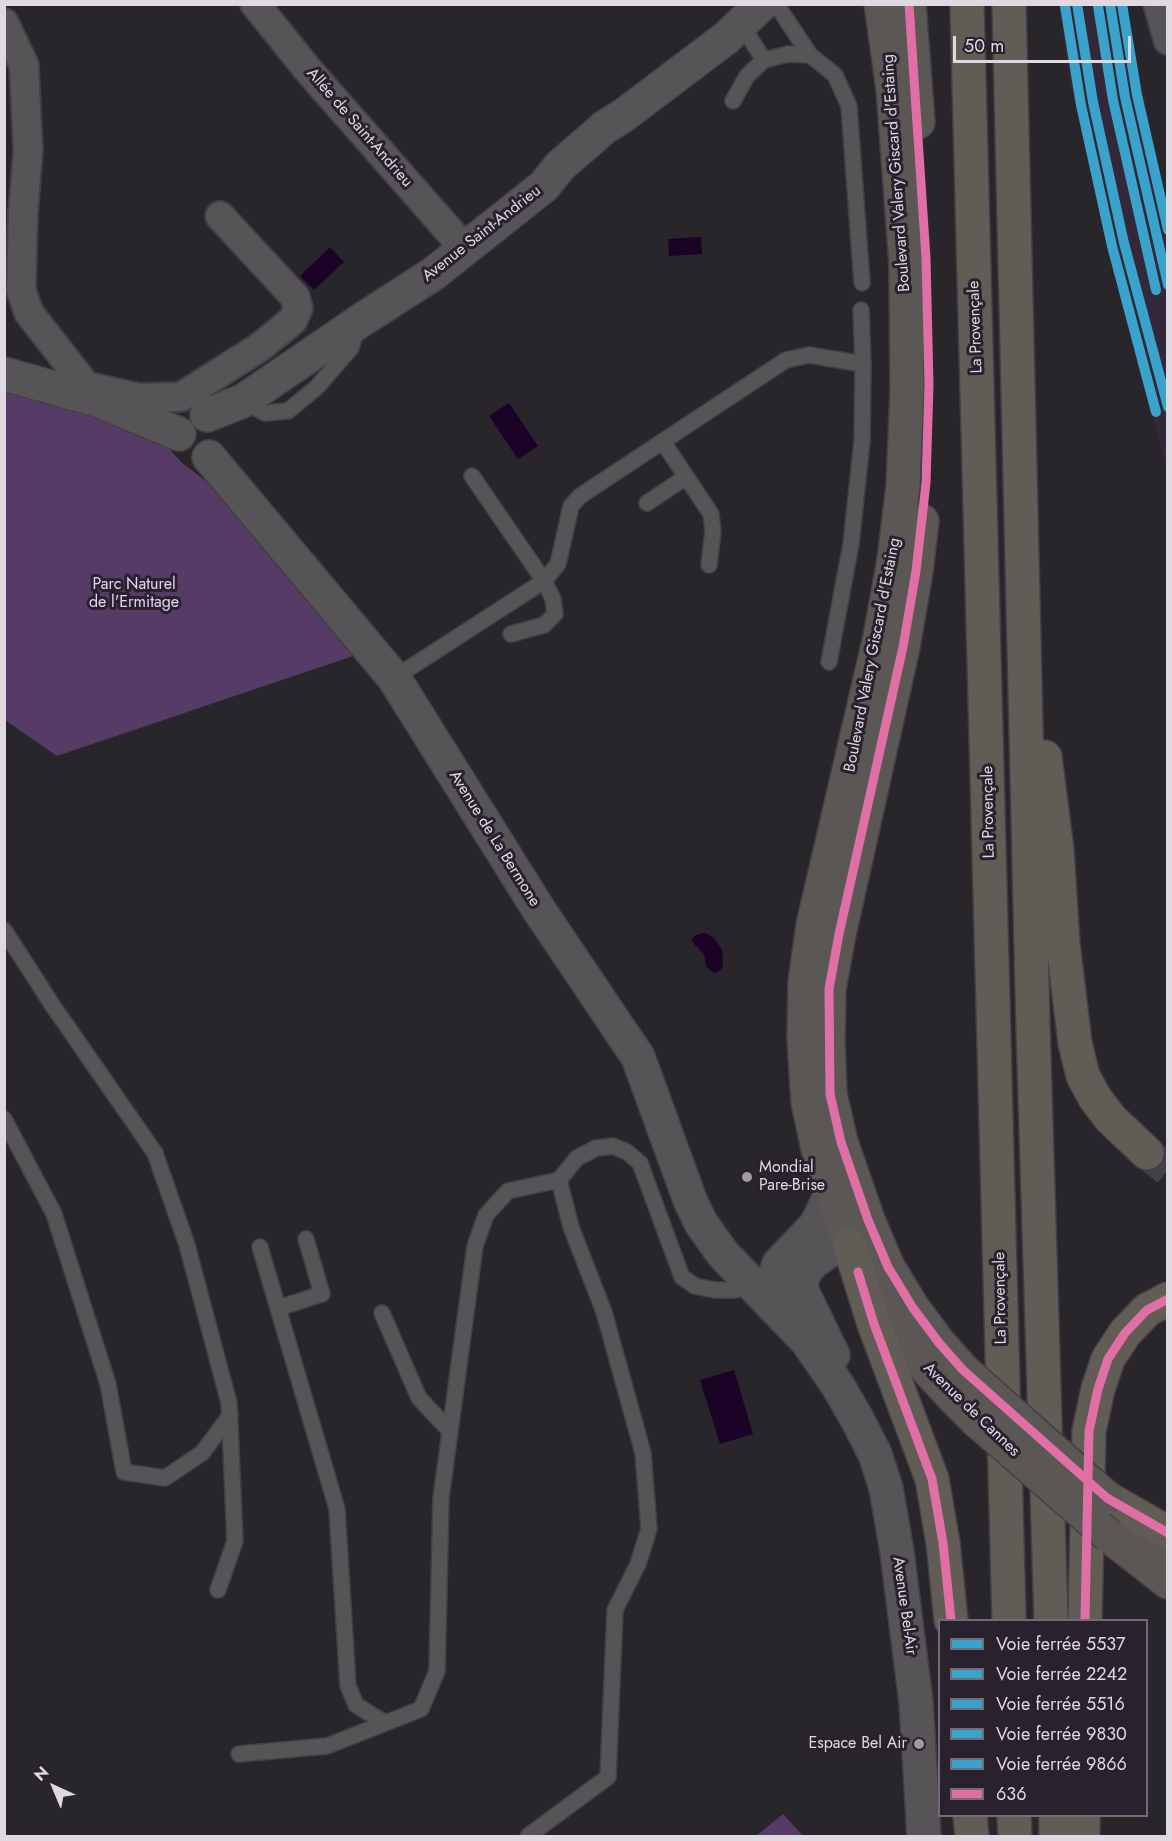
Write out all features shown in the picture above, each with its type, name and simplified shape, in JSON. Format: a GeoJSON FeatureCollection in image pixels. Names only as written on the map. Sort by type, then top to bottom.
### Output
{"type":"FeatureCollection","features":[{"type":"Feature","properties":{"kind":"highway","name":"La Provençale"},"geometry":{"type":"LineString","coordinates":[[967,4],[1009,1619]]}},
{"type":"Feature","properties":{"kind":"highway"},"geometry":{"type":"LineString","coordinates":[[1009,4],[1033,1027],[1051,1619]]}},
{"type":"Feature","properties":{"kind":"highway"},"geometry":{"type":"LineString","coordinates":[[1024,637],[1048,779],[1057,850],[1063,944],[1083,1076],[1095,1098],[1111,1119],[1147,1153]]}},
{"type":"Feature","properties":{"kind":"highway"},"geometry":{"type":"LineString","coordinates":[[849,1244],[874,1324],[932,1479],[943,1543],[951,1619]]}},
{"type":"Feature","properties":{"kind":"highway"},"geometry":{"type":"LineString","coordinates":[[1084,1619],[1089,1431],[1098,1389],[1108,1359],[1125,1333],[1148,1310],[1167,1299]]}},
{"type":"Feature","properties":{"kind":"highway"},"geometry":{"type":"LineString","coordinates":[[1107,1498],[1167,1533]]}},
{"type":"Feature","properties":{"kind":"highway"},"geometry":{"type":"LineString","coordinates":[[970,1817],[972,1836]]}},
{"type":"Feature","properties":{"kind":"highway"},"geometry":{"type":"LineString","coordinates":[[1014,1817],[1015,1836]]}},
{"type":"Feature","properties":{"kind":"highway"},"geometry":{"type":"LineString","coordinates":[[1056,1817],[1056,1836]]}},
{"type":"Feature","properties":{"kind":"highway"},"geometry":{"type":"LineString","coordinates":[[1083,1817],[1083,1836]]}},
{"type":"Feature","properties":{"kind":"main road","name":"Boulevard Valery Giscard d'Estaing"},"geometry":{"type":"LineString","coordinates":[[832,1192],[818,1149],[808,1102],[804,1040],[805,982],[813,926],[880,638],[894,560],[903,486],[907,391],[905,253],[893,89],[881,4]]}},
{"type":"Feature","properties":{"kind":"main road","name":"Boulevard Valery Giscard d'Estaing"},"geometry":{"type":"LineString","coordinates":[[909,4],[926,258],[929,396],[926,483],[916,572],[903,647],[883,745],[839,934],[829,989],[828,1041],[830,1094],[841,1142],[868,1220],[888,1267],[913,1308],[939,1343],[958,1384]]}},
{"type":"Feature","properties":{"kind":"main road","name":"Avenue de Cannes"},"geometry":{"type":"LineString","coordinates":[[832,1192],[849,1244],[878,1300],[902,1338],[927,1369],[958,1384],[1107,1498],[1148,1540],[1167,1553]]}},
{"type":"Feature","properties":{"kind":"main road","name":"Avenue de Cannes"},"geometry":{"type":"LineString","coordinates":[[958,1384],[977,1421],[1109,1536],[1167,1582]]}},
{"type":"Feature","properties":{"kind":"street","name":"Allée de Saint-Andrieu"},"geometry":{"type":"LineString","coordinates":[[255,4],[324,88],[466,249]]}},
{"type":"Feature","properties":{"kind":"street"},"geometry":{"type":"LineString","coordinates":[[1158,4],[1167,40]]}},
{"type":"Feature","properties":{"kind":"street","name":"Avenue Saint-Andrieu"},"geometry":{"type":"LineString","coordinates":[[92,393],[178,434],[183,422],[201,414],[213,436],[243,401],[433,274],[466,249],[544,186],[560,165],[605,127],[624,115],[752,15]]}},
{"type":"Feature","properties":{"kind":"street"},"geometry":{"type":"LineString","coordinates":[[4,24],[24,65],[28,151],[23,214],[21,290],[29,313],[92,393]]}},
{"type":"Feature","properties":{"kind":"street"},"geometry":{"type":"LineString","coordinates":[[4,374],[92,393],[138,398],[181,398],[260,347],[293,320],[298,308],[295,297],[220,216]]}},
{"type":"Feature","properties":{"kind":"street","name":"Avenue de La Bermone"},"geometry":{"type":"LineString","coordinates":[[213,436],[394,678],[539,910],[638,1057],[690,1200],[701,1223],[723,1254],[748,1280]]}},
{"type":"Feature","properties":{"kind":"street"},"geometry":{"type":"LineString","coordinates":[[771,1304],[773,1281],[779,1264],[816,1225],[832,1192]]}},
{"type":"Feature","properties":{"kind":"street"},"geometry":{"type":"LineString","coordinates":[[723,1254],[740,1256],[769,1254],[799,1241]]}},
{"type":"Feature","properties":{"kind":"street","name":"Avenue Bel-Air"},"geometry":{"type":"LineString","coordinates":[[838,1386],[834,1356],[801,1289],[803,1274],[813,1262],[830,1250],[849,1244]]}},
{"type":"Feature","properties":{"kind":"street","name":"Avenue Bel-Air"},"geometry":{"type":"LineString","coordinates":[[748,1280],[807,1341],[838,1386],[875,1454],[886,1488],[914,1680],[924,1836]]}},
{"type":"Feature","properties":{"kind":"lane"},"geometry":{"type":"LineString","coordinates":[[776,4],[810,55],[836,75],[849,106],[862,283]]}},
{"type":"Feature","properties":{"kind":"lane"},"geometry":{"type":"LineString","coordinates":[[752,15],[764,60]]}},
{"type":"Feature","properties":{"kind":"lane"},"geometry":{"type":"LineString","coordinates":[[733,101],[747,76],[764,60],[788,54],[810,55]]}},
{"type":"Feature","properties":{"kind":"lane"},"geometry":{"type":"LineString","coordinates":[[829,662],[851,544],[862,441],[861,310]]}},
{"type":"Feature","properties":{"kind":"lane"},"geometry":{"type":"LineString","coordinates":[[394,678],[544,581],[558,564],[571,506],[580,496],[786,360],[809,355],[863,364]]}},
{"type":"Feature","properties":{"kind":"lane"},"geometry":{"type":"LineString","coordinates":[[663,442],[711,514],[713,531],[709,565]]}},
{"type":"Feature","properties":{"kind":"lane"},"geometry":{"type":"LineString","coordinates":[[472,476],[544,581],[553,600],[555,615],[544,625],[512,634]]}},
{"type":"Feature","properties":{"kind":"lane"},"geometry":{"type":"LineString","coordinates":[[648,503],[687,477]]}},
{"type":"Feature","properties":{"kind":"lane"},"geometry":{"type":"LineString","coordinates":[[4,930],[53,1006],[155,1153],[187,1245],[229,1403],[235,1541],[218,1590]]}},
{"type":"Feature","properties":{"kind":"lane"},"geometry":{"type":"LineString","coordinates":[[4,1119],[54,1214],[108,1384],[124,1472],[165,1478],[202,1453],[230,1416]]}},
{"type":"Feature","properties":{"kind":"lane"},"geometry":{"type":"LineString","coordinates":[[239,1754],[327,1746],[421,1709],[437,1671],[441,1498],[475,1246],[486,1215],[508,1191],[559,1180],[577,1158],[596,1148],[613,1146],[627,1152],[640,1163],[682,1277],[695,1286],[715,1290],[736,1290],[748,1280]]}},
{"type":"Feature","properties":{"kind":"lane"},"geometry":{"type":"LineString","coordinates":[[528,1836],[608,1777],[615,1610],[638,1564],[649,1529],[643,1453],[604,1312],[571,1227],[559,1180]]}},
{"type":"Feature","properties":{"kind":"lane"},"geometry":{"type":"LineString","coordinates":[[278,1308],[322,1294],[306,1239]]}},
{"type":"Feature","properties":{"kind":"lane"},"geometry":{"type":"LineString","coordinates":[[260,1247],[337,1509],[348,1686],[356,1705],[385,1723]]}},
{"type":"Feature","properties":{"kind":"lane"},"geometry":{"type":"LineString","coordinates":[[382,1313],[419,1398],[450,1431]]}},
{"type":"Feature","properties":{"kind":"shaded area"},"geometry":{"type":"Polygon","coordinates":[[[1059,5],[1125,5],[1167,205],[1167,469],[1111,264],[1070,82],[1059,5]]]}},
{"type":"Feature","properties":{"kind":"shaded area"},"geometry":{"type":"Polygon","coordinates":[[[701,237],[702,254],[669,256],[668,239],[701,237]]]}},
{"type":"Feature","properties":{"kind":"shaded area"},"geometry":{"type":"Polygon","coordinates":[[[330,247],[344,262],[314,290],[300,276],[330,247]]]}},
{"type":"Feature","properties":{"kind":"shaded area"},"geometry":{"type":"Polygon","coordinates":[[[509,403],[538,446],[518,459],[489,416],[509,403]]]}},
{"type":"Feature","properties":{"kind":"shaded area"},"geometry":{"type":"Polygon","coordinates":[[[702,933],[715,939],[722,950],[723,967],[718,972],[714,973],[706,966],[704,954],[692,940],[694,936],[702,933]]]}},
{"type":"Feature","properties":{"kind":"shaded area"},"geometry":{"type":"Polygon","coordinates":[[[734,1370],[753,1434],[720,1444],[700,1380],[734,1370]]]}},
{"type":"Feature","properties":{"kind":"green space","name":"Parc Naturel de l'Ermitage"},"geometry":{"type":"Polygon","coordinates":[[[5,390],[75,405],[163,442],[181,462],[207,482],[353,656],[57,756],[5,720],[5,390]]]}},
{"type":"Feature","properties":{"kind":"green space"},"geometry":{"type":"Polygon","coordinates":[[[783,1814],[803,1836],[756,1836],[783,1814]]]}},
{"type":"Feature","properties":{"kind":"tunnel"},"geometry":{"type":"LineString","coordinates":[[1147,1153],[1168,1170]]}},
{"type":"Feature","properties":{"kind":"rail line","name":"5537"},"geometry":{"type":"LineString","coordinates":[[1077,4],[1093,102],[1124,243],[1168,407]]}},
{"type":"Feature","properties":{"kind":"rail line","name":"2242"},"geometry":{"type":"LineString","coordinates":[[1110,4],[1125,97],[1168,285]]}},
{"type":"Feature","properties":{"kind":"rail line","name":"9866"},"geometry":{"type":"LineString","coordinates":[[1122,4],[1137,95],[1168,230]]}},
{"type":"Feature","properties":{"kind":"rail line","name":"9830"},"geometry":{"type":"LineString","coordinates":[[1065,6],[1081,105],[1112,246],[1156,412]]}},
{"type":"Feature","properties":{"kind":"rail line","name":"5516"},"geometry":{"type":"LineString","coordinates":[[1098,6],[1113,100],[1156,290]]}},
{"type":"Feature","properties":{"kind":"transit line","name":"636"},"geometry":{"type":"LineString","coordinates":[[909,4],[926,258],[929,385],[926,483],[916,571],[903,647],[839,934],[829,989],[830,1094],[841,1142],[868,1220],[888,1267],[913,1308],[939,1343],[963,1370],[1107,1498],[1168,1533]]}},
{"type":"Feature","properties":{"kind":"transit line","name":"636"},"geometry":{"type":"LineString","coordinates":[[858,1272],[874,1324],[932,1479],[943,1543],[951,1619]]}},
{"type":"Feature","properties":{"kind":"transit line","name":"636"},"geometry":{"type":"LineString","coordinates":[[1085,1619],[1089,1431],[1098,1389],[1108,1359],[1125,1333],[1147,1310],[1168,1299]]}},
{"type":"Feature","properties":{"kind":"place","name":"Mondial Pare-Brise"},"geometry":{"type":"Point","coordinates":[747,1177]}},
{"type":"Feature","properties":{"kind":"place","name":"Espace Bel Air"},"geometry":{"type":"Point","coordinates":[919,1744]}}]}
